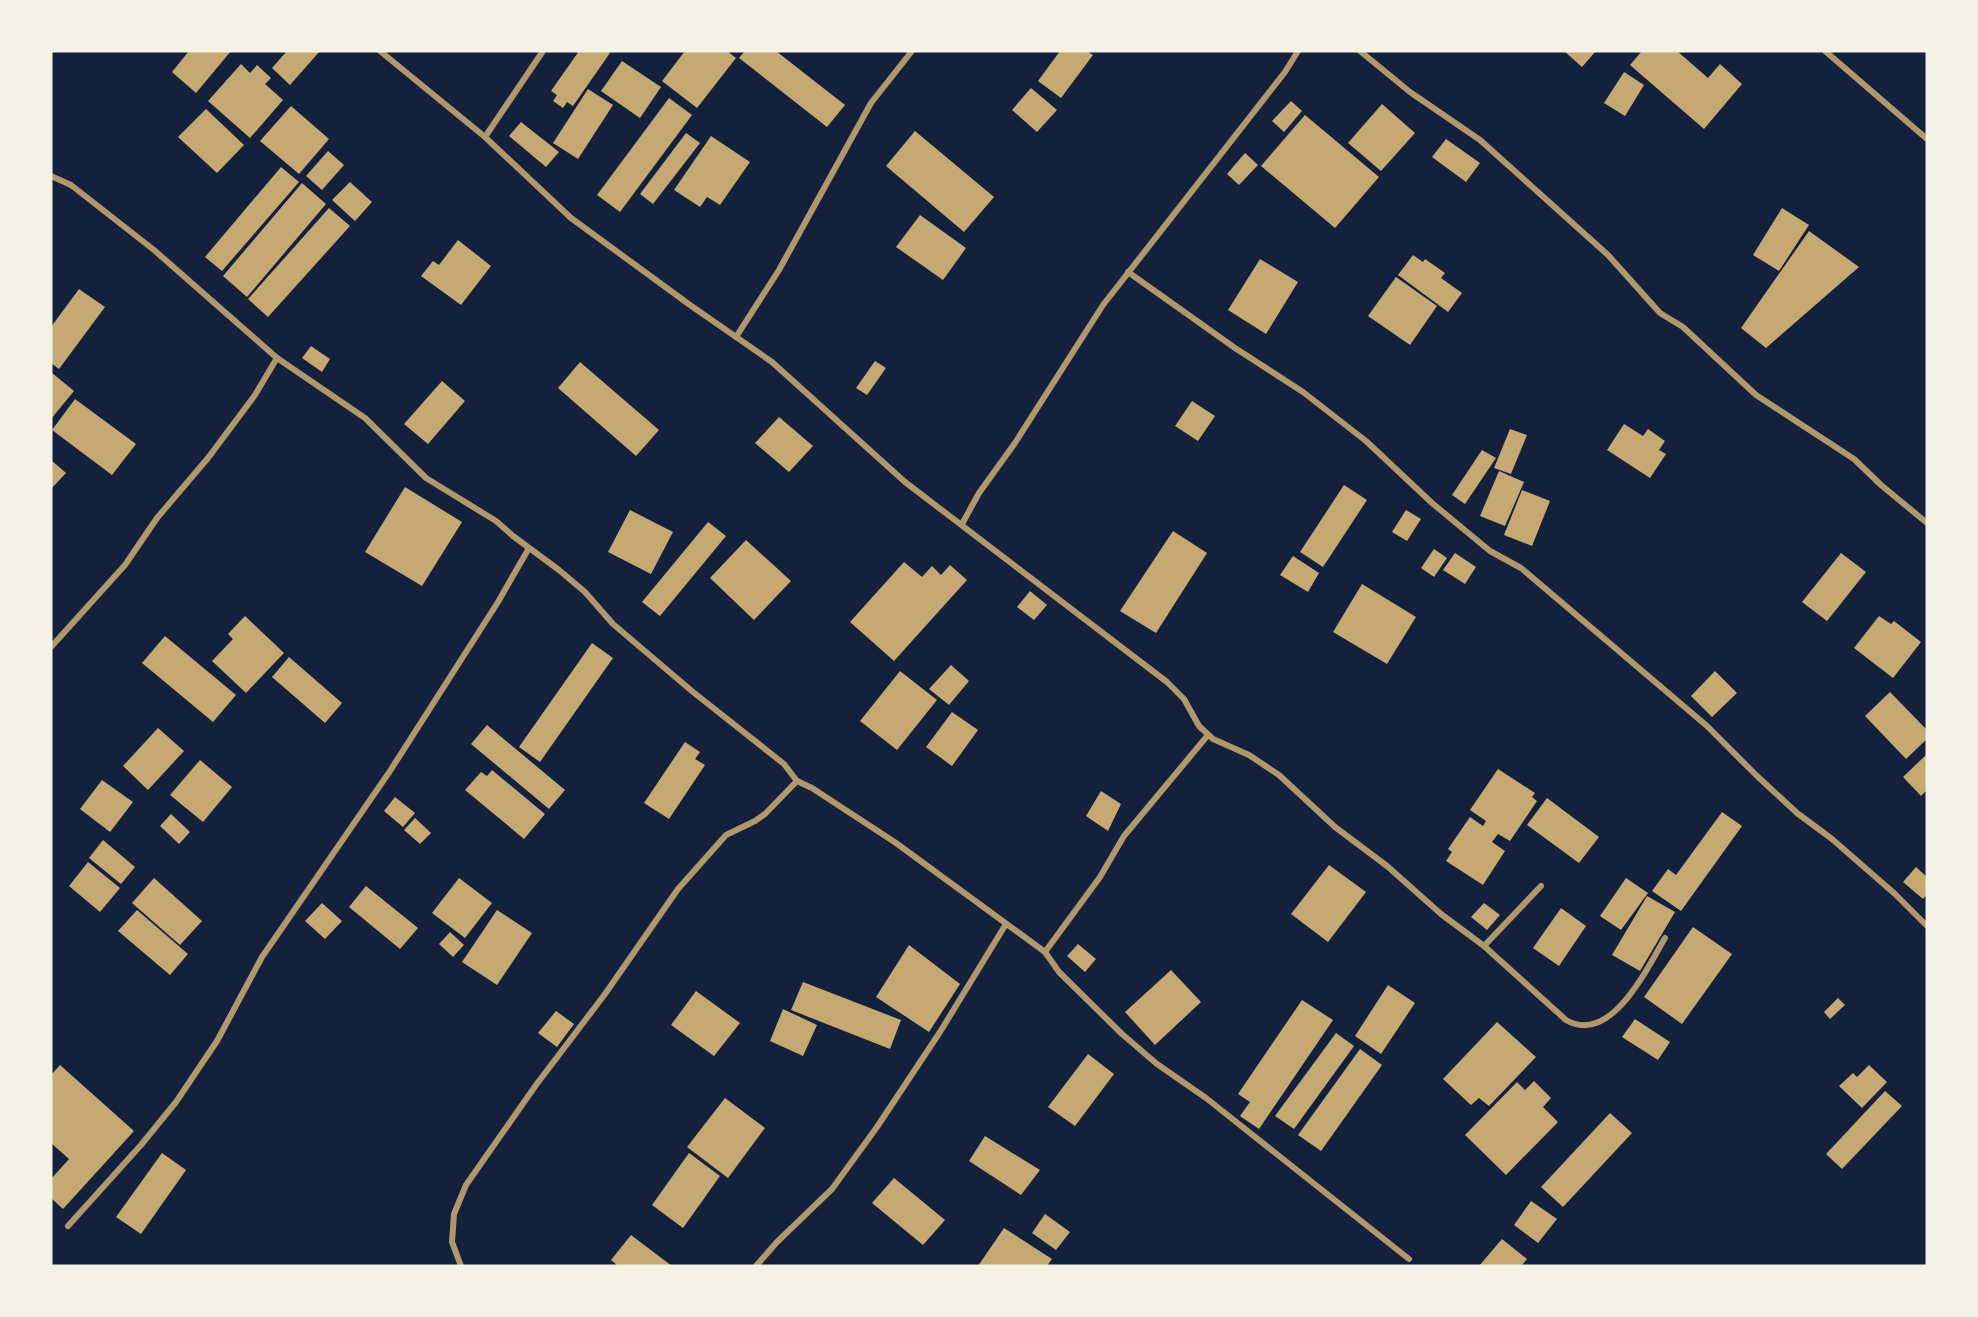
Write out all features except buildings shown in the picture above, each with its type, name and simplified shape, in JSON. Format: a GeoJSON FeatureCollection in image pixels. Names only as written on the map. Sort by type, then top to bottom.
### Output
{"type":"FeatureCollection","features":[{"type":"Feature","properties":{"kind":"street"},"geometry":{"type":"LineString","coordinates":[[380,51],[485,137],[571,218],[772,362],[905,482],[1167,682],[1184,699],[1199,726],[1213,740],[1249,755],[1279,775],[1335,827],[1387,866],[1441,914],[1484,946],[1566,1020],[1575,1025],[1585,1026],[1598,1023],[1620,1007],[1630,995],[1665,938]]}},
{"type":"Feature","properties":{"kind":"street"},"geometry":{"type":"LineString","coordinates":[[485,137],[543,51]]}},
{"type":"Feature","properties":{"kind":"street"},"geometry":{"type":"LineString","coordinates":[[736,337],[779,270],[872,103],[912,51]]}},
{"type":"Feature","properties":{"kind":"street"},"geometry":{"type":"LineString","coordinates":[[962,524],[979,493],[1015,443],[1103,305],[1285,72],[1298,51]]}},
{"type":"Feature","properties":{"kind":"street"},"geometry":{"type":"LineString","coordinates":[[1360,51],[1410,92],[1480,140],[1608,255],[1660,313],[1683,327],[1756,395],[1854,459],[1927,523]]}},
{"type":"Feature","properties":{"kind":"street"},"geometry":{"type":"LineString","coordinates":[[1825,51],[1927,139]]}},
{"type":"Feature","properties":{"kind":"street"},"geometry":{"type":"LineString","coordinates":[[51,176],[71,185],[154,250],[277,358],[365,418],[426,478],[496,521],[559,570],[585,592],[613,624],[693,692],[784,764],[796,781],[812,788],[896,843],[1044,952],[1067,980],[1122,1034],[1157,1064],[1206,1098],[1409,1259]]}},
{"type":"Feature","properties":{"kind":"street"},"geometry":{"type":"LineString","coordinates":[[1128,272],[1235,348],[1303,392],[1366,441],[1432,503],[1490,551],[1521,568],[1707,726],[1781,798],[1833,839],[1927,926]]}},
{"type":"Feature","properties":{"kind":"street"},"geometry":{"type":"LineString","coordinates":[[51,647],[124,565],[157,518],[208,458],[255,395],[277,358]]}},
{"type":"Feature","properties":{"kind":"street"},"geometry":{"type":"LineString","coordinates":[[68,1226],[141,1145],[176,1102],[217,1041],[261,957],[390,771],[498,602],[529,548]]}},
{"type":"Feature","properties":{"kind":"street"},"geometry":{"type":"LineString","coordinates":[[1044,952],[1100,877],[1125,836],[1208,735]]}},
{"type":"Feature","properties":{"kind":"street"},"geometry":{"type":"LineString","coordinates":[[461,1266],[452,1242],[454,1214],[466,1185],[678,889],[726,835],[765,814],[796,781]]}},
{"type":"Feature","properties":{"kind":"street"},"geometry":{"type":"LineString","coordinates":[[1484,946],[1540,886]]}},
{"type":"Feature","properties":{"kind":"street"},"geometry":{"type":"LineString","coordinates":[[756,1266],[777,1242],[832,1189],[877,1127],[940,1032],[1006,924]]}}]}
